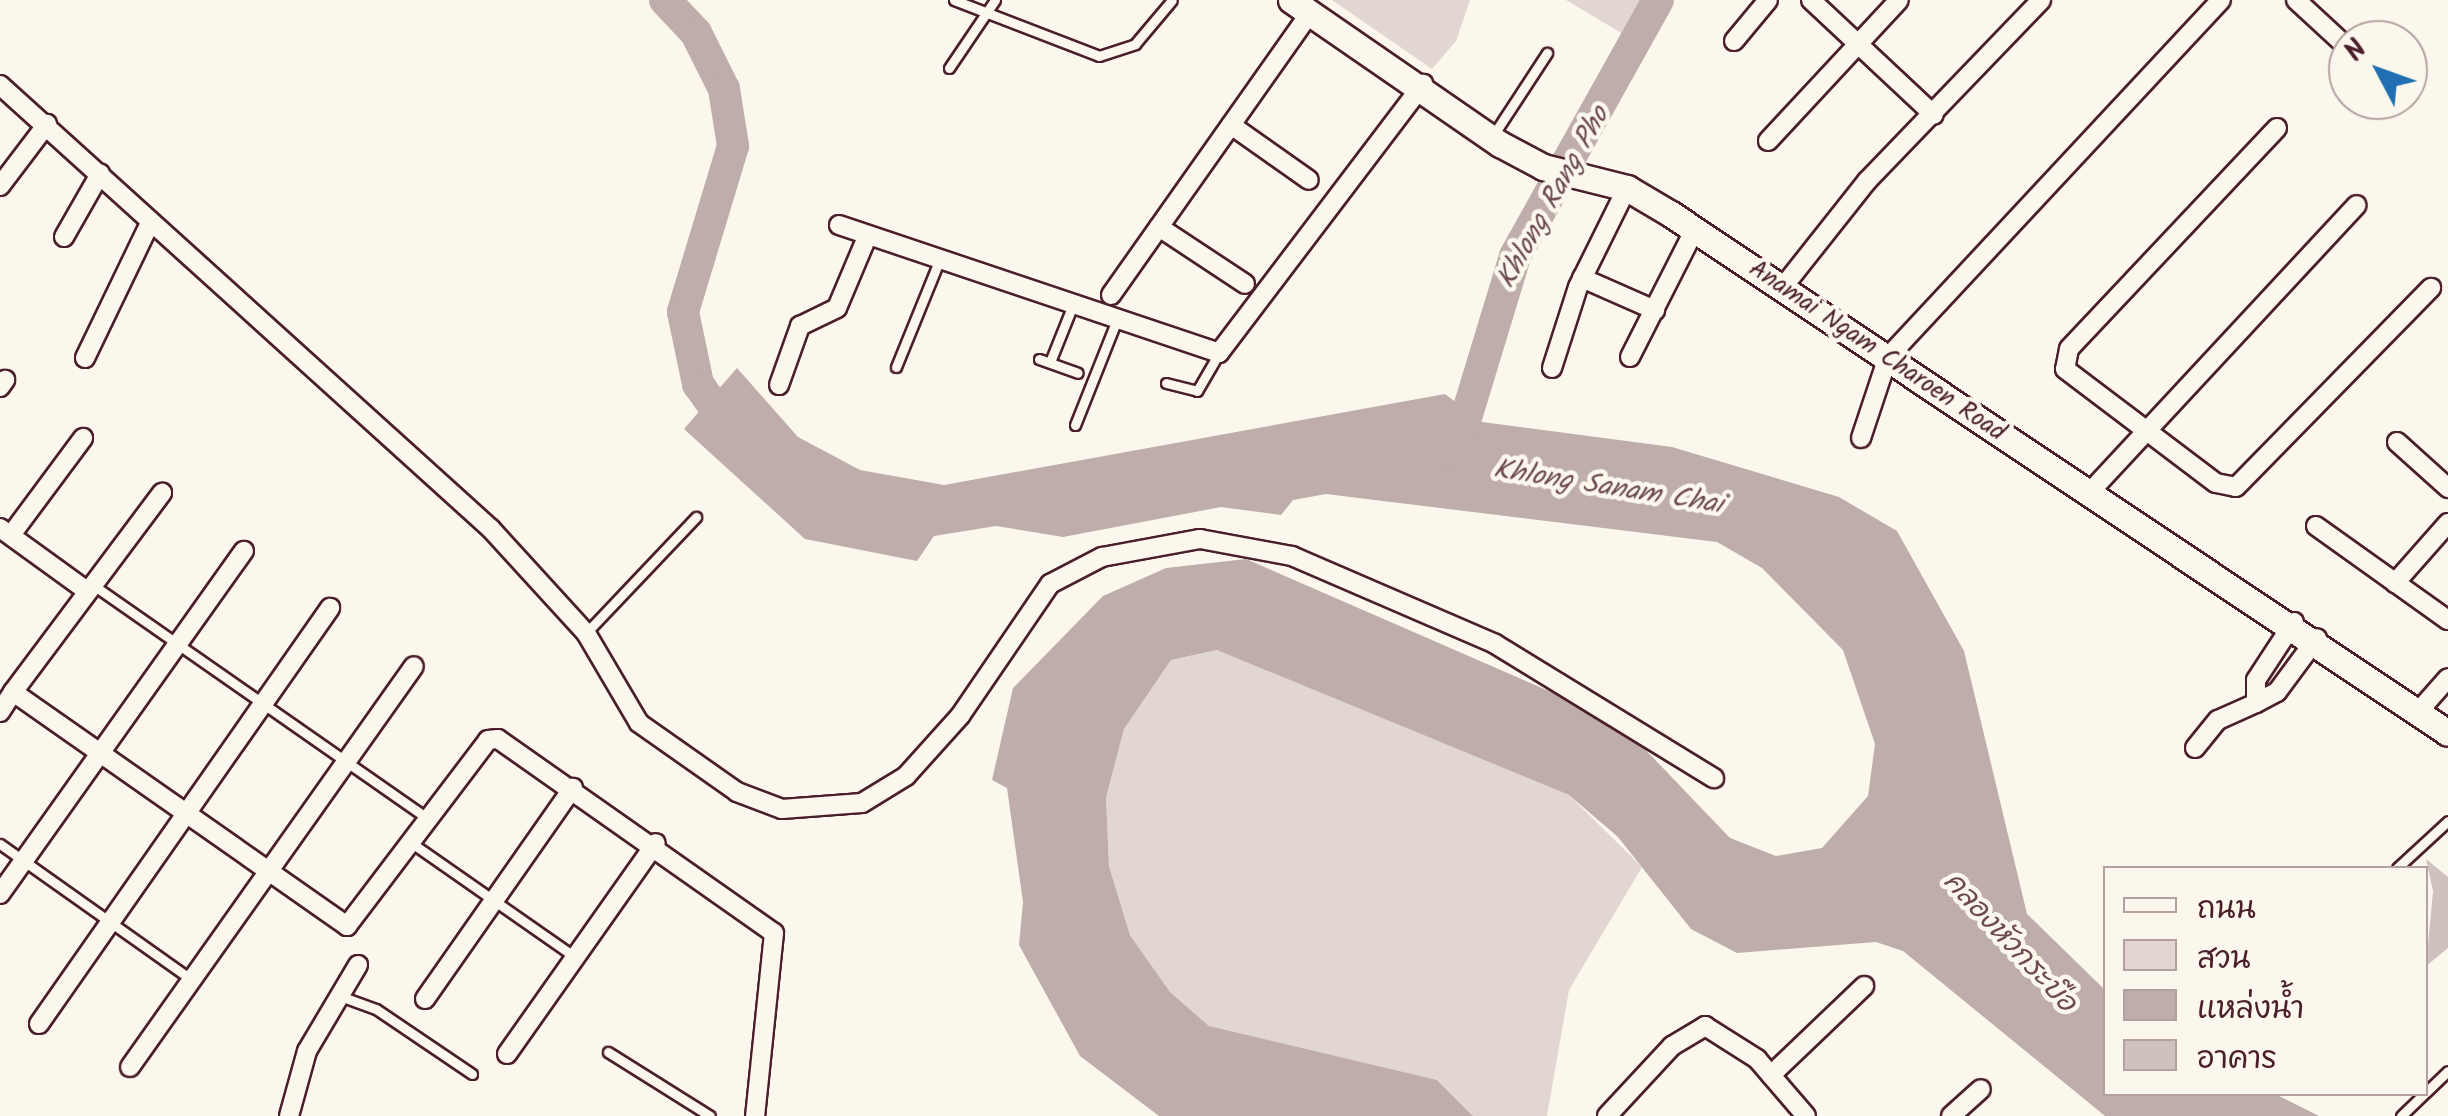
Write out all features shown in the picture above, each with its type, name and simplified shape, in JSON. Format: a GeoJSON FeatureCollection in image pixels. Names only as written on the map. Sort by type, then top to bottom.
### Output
{"type":"FeatureCollection","features":[{"type":"Feature","properties":{"kind":"street"},"geometry":{"type":"LineString","coordinates":[[1734,40],[1768,0]]}},
{"type":"Feature","properties":{"kind":"street"},"geometry":{"type":"LineString","coordinates":[[1811,0],[1934,115]]}},
{"type":"Feature","properties":{"kind":"street"},"geometry":{"type":"LineString","coordinates":[[1768,142],[1899,0]]}},
{"type":"Feature","properties":{"kind":"street"},"geometry":{"type":"LineString","coordinates":[[1783,287],[1812,244],[2040,0]]}},
{"type":"Feature","properties":{"kind":"street"},"geometry":{"type":"LineString","coordinates":[[2296,0],[2328,30]]}},
{"type":"Feature","properties":{"kind":"street"},"geometry":{"type":"LineString","coordinates":[[1861,438],[1888,356],[2216,2]]}},
{"type":"Feature","properties":{"kind":"street"},"geometry":{"type":"LineString","coordinates":[[1111,295],[1231,125],[1300,6]]}},
{"type":"Feature","properties":{"kind":"street","name":"Anamai Ngam Charoen Road"},"geometry":{"type":"LineString","coordinates":[[1300,6],[1422,84],[1491,138],[1543,167],[1626,188],[1695,230],[2088,493],[2294,622],[2448,733]]}},
{"type":"Feature","properties":{"kind":"street"},"geometry":{"type":"LineString","coordinates":[[838,226],[1116,322],[1219,353],[1422,84]]}},
{"type":"Feature","properties":{"kind":"street"},"geometry":{"type":"LineString","coordinates":[[0,85],[491,529],[586,633],[639,722],[675,753],[737,792],[825,812],[862,804],[906,776],[960,716],[1050,584],[1142,547],[1252,545],[1546,668],[1714,778]]}},
{"type":"Feature","properties":{"kind":"street"},"geometry":{"type":"LineString","coordinates":[[0,186],[46,124]]}},
{"type":"Feature","properties":{"kind":"street"},"geometry":{"type":"LineString","coordinates":[[1231,125],[1309,180]]}},
{"type":"Feature","properties":{"kind":"street"},"geometry":{"type":"LineString","coordinates":[[2277,128],[2065,354],[2065,368],[2216,483],[2245,484],[2431,288]]}},
{"type":"Feature","properties":{"kind":"street"},"geometry":{"type":"LineString","coordinates":[[64,236],[100,174]]}},
{"type":"Feature","properties":{"kind":"street"},"geometry":{"type":"LineString","coordinates":[[1552,368],[1582,278],[1626,188]]}},
{"type":"Feature","properties":{"kind":"street"},"geometry":{"type":"LineString","coordinates":[[2088,493],[2357,205]]}},
{"type":"Feature","properties":{"kind":"street"},"geometry":{"type":"LineString","coordinates":[[85,358],[150,223]]}},
{"type":"Feature","properties":{"kind":"street"},"geometry":{"type":"LineString","coordinates":[[1159,227],[1245,284]]}},
{"type":"Feature","properties":{"kind":"street"},"geometry":{"type":"LineString","coordinates":[[1630,357],[1695,230]]}},
{"type":"Feature","properties":{"kind":"street"},"geometry":{"type":"LineString","coordinates":[[779,385],[800,326],[837,308],[867,237]]}},
{"type":"Feature","properties":{"kind":"street"},"geometry":{"type":"LineString","coordinates":[[1582,278],[1654,310]]}},
{"type":"Feature","properties":{"kind":"street"},"geometry":{"type":"LineString","coordinates":[[83,438],[6,531],[90,588]]}},
{"type":"Feature","properties":{"kind":"street"},"geometry":{"type":"LineString","coordinates":[[2398,442],[2448,488]]}},
{"type":"Feature","properties":{"kind":"street"},"geometry":{"type":"LineString","coordinates":[[0,712],[162,493]]}},
{"type":"Feature","properties":{"kind":"street"},"geometry":{"type":"LineString","coordinates":[[2395,584],[2448,523]]}},
{"type":"Feature","properties":{"kind":"street"},"geometry":{"type":"LineString","coordinates":[[2316,526],[2448,620]]}},
{"type":"Feature","properties":{"kind":"street"},"geometry":{"type":"LineString","coordinates":[[0,894],[244,551]]}},
{"type":"Feature","properties":{"kind":"street"},"geometry":{"type":"LineString","coordinates":[[39,1024],[330,608]]}},
{"type":"Feature","properties":{"kind":"street"},"geometry":{"type":"LineString","coordinates":[[2256,703],[2256,680],[2294,622]]}},
{"type":"Feature","properties":{"kind":"street"},"geometry":{"type":"LineString","coordinates":[[2195,748],[2218,720],[2277,692],[2317,638]]}},
{"type":"Feature","properties":{"kind":"street"},"geometry":{"type":"LineString","coordinates":[[130,1067],[414,666]]}},
{"type":"Feature","properties":{"kind":"street"},"geometry":{"type":"LineString","coordinates":[[2418,712],[2448,678]]}},
{"type":"Feature","properties":{"kind":"street"},"geometry":{"type":"LineString","coordinates":[[13,692],[347,926],[490,738],[656,843],[775,935],[755,1116]]}},
{"type":"Feature","properties":{"kind":"street"},"geometry":{"type":"LineString","coordinates":[[426,999],[573,788]]}},
{"type":"Feature","properties":{"kind":"street"},"geometry":{"type":"LineString","coordinates":[[507,1054],[656,843]]}},
{"type":"Feature","properties":{"kind":"street"},"geometry":{"type":"LineString","coordinates":[[289,1116],[307,1050],[358,965]]}},
{"type":"Feature","properties":{"kind":"street"},"geometry":{"type":"LineString","coordinates":[[1771,1075],[1864,986]]}},
{"type":"Feature","properties":{"kind":"street"},"geometry":{"type":"LineString","coordinates":[[1607,1116],[1672,1046],[1705,1026],[1720,1028],[1771,1075],[1806,1116]]}},
{"type":"Feature","properties":{"kind":"street"},"geometry":{"type":"LineString","coordinates":[[1952,1116],[1981,1089]]}},
{"type":"Feature","properties":{"kind":"lane"},"geometry":{"type":"LineString","coordinates":[[954,0],[983,17],[1098,56],[1135,44],[1172,0]]}},
{"type":"Feature","properties":{"kind":"lane"},"geometry":{"type":"LineString","coordinates":[[949,68],[995,0]]}},
{"type":"Feature","properties":{"kind":"lane"},"geometry":{"type":"LineString","coordinates":[[1491,138],[1548,54]]}},
{"type":"Feature","properties":{"kind":"lane"},"geometry":{"type":"LineString","coordinates":[[896,367],[939,260]]}},
{"type":"Feature","properties":{"kind":"lane"},"geometry":{"type":"LineString","coordinates":[[1072,307],[1044,360],[1078,374]]}},
{"type":"Feature","properties":{"kind":"lane"},"geometry":{"type":"LineString","coordinates":[[1076,426],[1116,322]]}},
{"type":"Feature","properties":{"kind":"lane"},"geometry":{"type":"LineString","coordinates":[[1166,384],[1197,390],[1219,353]]}},
{"type":"Feature","properties":{"kind":"lane"},"geometry":{"type":"LineString","coordinates":[[586,633],[696,518]]}},
{"type":"Feature","properties":{"kind":"lane"},"geometry":{"type":"LineString","coordinates":[[90,588],[430,820]]}},
{"type":"Feature","properties":{"kind":"lane"},"geometry":{"type":"LineString","coordinates":[[2399,866],[2448,821]]}},
{"type":"Feature","properties":{"kind":"lane"},"geometry":{"type":"LineString","coordinates":[[0,844],[191,979]]}},
{"type":"Feature","properties":{"kind":"lane"},"geometry":{"type":"LineString","coordinates":[[413,844],[575,957]]}},
{"type":"Feature","properties":{"kind":"lane"},"geometry":{"type":"LineString","coordinates":[[340,996],[376,1009],[472,1074]]}},
{"type":"Feature","properties":{"kind":"lane"},"geometry":{"type":"LineString","coordinates":[[608,1052],[710,1116]]}},
{"type":"Feature","properties":{"kind":"lane"},"geometry":{"type":"LineString","coordinates":[[2428,1090],[2448,1071]]}},
{"type":"Feature","properties":{"kind":"lane"},"geometry":{"type":"LineString","coordinates":[[2401,1116],[2422,1096]]}},
{"type":"Feature","properties":{"kind":"green space"},"geometry":{"type":"Polygon","coordinates":[[[1332,0],[1470,0],[1456,41],[1432,69],[1332,0]]]}},
{"type":"Feature","properties":{"kind":"green space"},"geometry":{"type":"Polygon","coordinates":[[[1566,0],[1650,0],[1628,37],[1566,0]]]}},
{"type":"Feature","properties":{"kind":"green space"},"geometry":{"type":"Polygon","coordinates":[[[1218,650],[1569,795],[1642,867],[1569,990],[1547,1116],[1473,1116],[1437,1080],[1275,1049],[1209,1026],[1170,992],[1130,935],[1109,866],[1106,798],[1124,729],[1171,660],[1218,650]]]}},
{"type":"Feature","properties":{"kind":"water","name":"คลองหัวกระบือ"},"geometry":{"type":"Polygon","coordinates":[[[737,368],[798,437],[860,470],[944,485],[1445,394],[1482,422],[1672,447],[1839,497],[1897,531],[1964,651],[2027,914],[2103,988],[2103,1096],[2279,1096],[2319,1116],[2105,1116],[1903,951],[1876,942],[1737,953],[1691,929],[1618,837],[1569,795],[1217,650],[1171,660],[1124,729],[1106,798],[1109,866],[1130,935],[1170,992],[1209,1026],[1437,1080],[1473,1116],[1159,1116],[1080,1056],[1019,945],[1023,902],[1007,788],[992,780],[1013,688],[1103,596],[1166,568],[1246,559],[1574,702],[1640,744],[1730,838],[1776,856],[1822,848],[1868,796],[1875,744],[1843,650],[1762,568],[1717,542],[1326,494],[1293,500],[1281,515],[1221,507],[1063,537],[996,526],[934,536],[917,561],[805,539],[684,429],[737,368]]]}},
{"type":"Feature","properties":{"kind":"building"},"geometry":{"type":"Polygon","coordinates":[[[2426,859],[2448,877],[2448,948],[2428,964],[2433,891],[2426,859]]]}},
{"type":"Feature","properties":{"kind":"waterway","name":"Khlong Sanam Chai"},"geometry":{"type":"LineString","coordinates":[[665,0],[696,33],[724,89],[733,146],[683,312],[698,384],[735,436]]}},
{"type":"Feature","properties":{"kind":"waterway","name":"Khlong Rang Pho"},"geometry":{"type":"LineString","coordinates":[[1455,454],[1515,256],[1658,0]]}}]}
